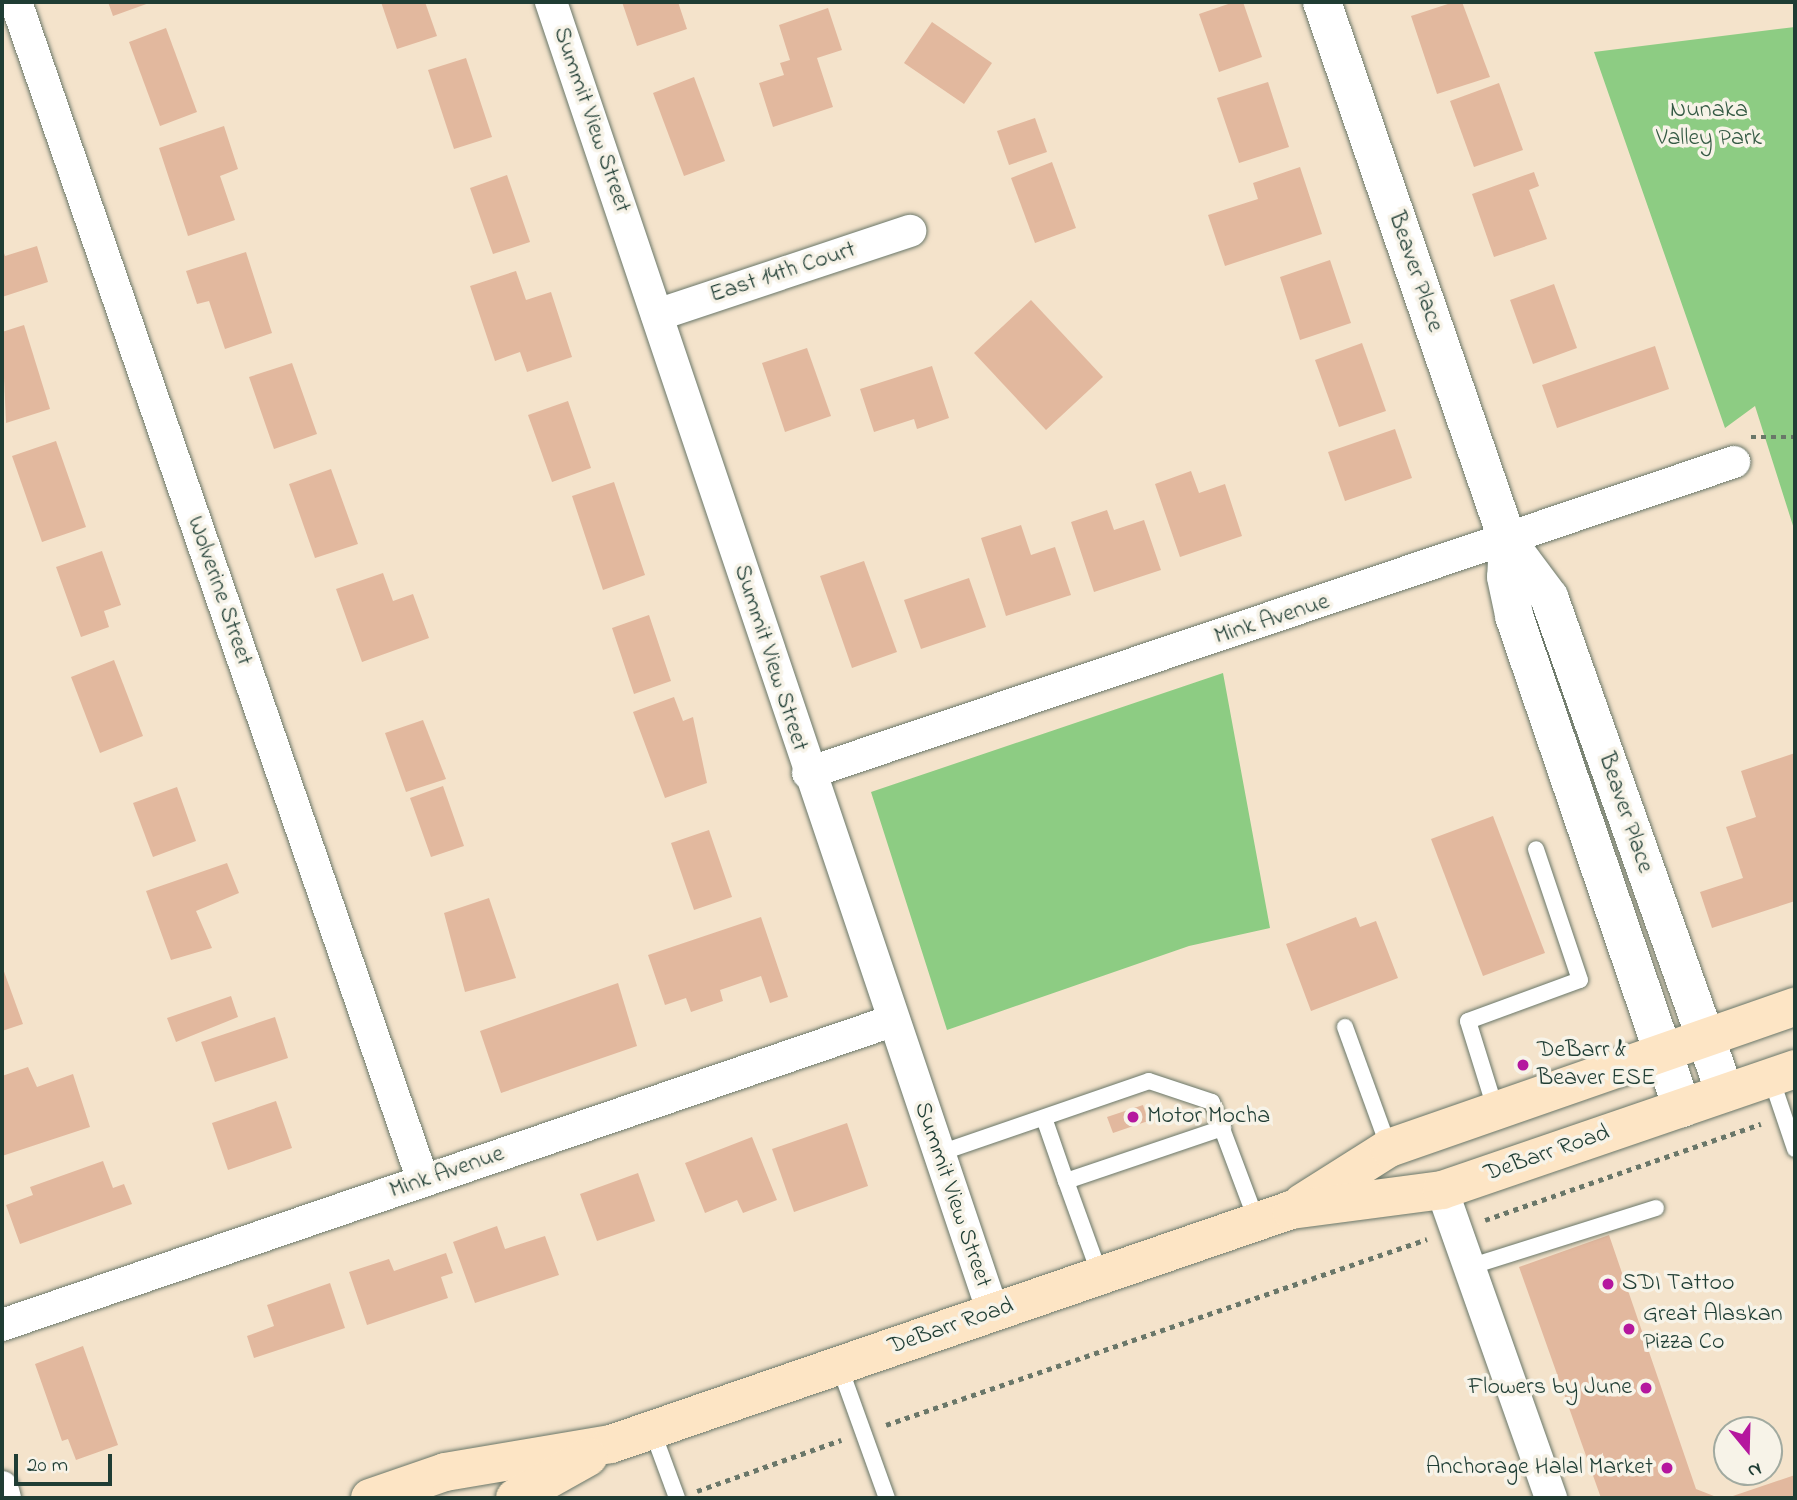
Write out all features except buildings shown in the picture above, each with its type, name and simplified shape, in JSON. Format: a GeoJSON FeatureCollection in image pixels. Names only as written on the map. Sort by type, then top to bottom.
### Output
{"type":"FeatureCollection","features":[{"type":"Feature","properties":{"kind":"main road","name":"DeBarr Road"},"geometry":{"type":"LineString","coordinates":[[1274,1216],[1389,1148],[1795,1007]]}},
{"type":"Feature","properties":{"kind":"main road","name":"DeBarr Road"},"geometry":{"type":"LineString","coordinates":[[370,1498],[445,1472],[611,1444],[1274,1216],[1442,1190],[1783,1073]]}},
{"type":"Feature","properties":{"kind":"main road","name":"DeBarr Road"},"geometry":{"type":"LineString","coordinates":[[515,1498],[611,1444]]}},
{"type":"Feature","properties":{"kind":"street","name":"Wolverine Street"},"geometry":{"type":"LineString","coordinates":[[16,2],[423,1181]]}},
{"type":"Feature","properties":{"kind":"street","name":"Summit View Street"},"geometry":{"type":"LineString","coordinates":[[551,2],[808,773],[993,1312]]}},
{"type":"Feature","properties":{"kind":"street","name":"Beaver Place"},"geometry":{"type":"LineString","coordinates":[[1322,2],[1508,542],[1549,597],[1726,1093]]}},
{"type":"Feature","properties":{"kind":"street","name":"East 14th Court"},"geometry":{"type":"LineString","coordinates":[[657,315],[910,231]]}},
{"type":"Feature","properties":{"kind":"street","name":"Mink Avenue"},"geometry":{"type":"LineString","coordinates":[[808,773],[1508,542],[1734,462]]}},
{"type":"Feature","properties":{"kind":"street","name":"Beaver Place"},"geometry":{"type":"LineString","coordinates":[[1508,542],[1506,577],[1514,616],[1661,1053],[1682,1108]]}},
{"type":"Feature","properties":{"kind":"street","name":"Mink Avenue"},"geometry":{"type":"LineString","coordinates":[[2,1325],[892,1021]]}},
{"type":"Feature","properties":{"kind":"street"},"geometry":{"type":"LineString","coordinates":[[1442,1190],[1551,1498]]}},
{"type":"Feature","properties":{"kind":"street"},"geometry":{"type":"LineString","coordinates":[[2,1487],[5,1498]]}},
{"type":"Feature","properties":{"kind":"lane"},"geometry":{"type":"LineString","coordinates":[[1496,1111],[1468,1021],[1580,979],[1536,849]]}},
{"type":"Feature","properties":{"kind":"lane"},"geometry":{"type":"LineString","coordinates":[[1345,1027],[1389,1148]]}},
{"type":"Feature","properties":{"kind":"lane"},"geometry":{"type":"LineString","coordinates":[[1783,1073],[1784,1116],[1795,1149]]}},
{"type":"Feature","properties":{"kind":"lane"},"geometry":{"type":"LineString","coordinates":[[937,1154],[1149,1081],[1212,1102],[1223,1128],[1274,1216]]}},
{"type":"Feature","properties":{"kind":"lane"},"geometry":{"type":"LineString","coordinates":[[1044,1118],[1100,1275]]}},
{"type":"Feature","properties":{"kind":"lane"},"geometry":{"type":"LineString","coordinates":[[1066,1181],[1223,1128]]}},
{"type":"Feature","properties":{"kind":"lane"},"geometry":{"type":"LineString","coordinates":[[1469,1267],[1656,1208]]}},
{"type":"Feature","properties":{"kind":"lane"},"geometry":{"type":"LineString","coordinates":[[839,1365],[887,1498]]}},
{"type":"Feature","properties":{"kind":"lane"},"geometry":{"type":"LineString","coordinates":[[652,1430],[677,1498]]}},
{"type":"Feature","properties":{"kind":"path"},"geometry":{"type":"LineString","coordinates":[[677,1498],[1784,1116]]}},
{"type":"Feature","properties":{"kind":"green space","name":"Nunaka Valley Park"},"geometry":{"type":"Polygon","coordinates":[[[1795,27],[1795,532],[1755,406],[1725,428],[1594,52],[1795,27]]]}},
{"type":"Feature","properties":{"kind":"green space"},"geometry":{"type":"Polygon","coordinates":[[[1223,673],[1270,928],[1189,946],[947,1030],[871,792],[1223,673]]]}},
{"type":"Feature","properties":{"kind":"place","name":"DeBarr & Beaver ESE"},"geometry":{"type":"Point","coordinates":[1523,1065]}},
{"type":"Feature","properties":{"kind":"place","name":"Motor Mocha"},"geometry":{"type":"Point","coordinates":[1133,1117]}},
{"type":"Feature","properties":{"kind":"place","name":"SDI Tattoo"},"geometry":{"type":"Point","coordinates":[1608,1284]}},
{"type":"Feature","properties":{"kind":"place","name":"Great Alaskan Pizza Co"},"geometry":{"type":"Point","coordinates":[1629,1329]}},
{"type":"Feature","properties":{"kind":"place","name":"Flowers by June"},"geometry":{"type":"Point","coordinates":[1646,1388]}},
{"type":"Feature","properties":{"kind":"place","name":"Anchorage Halal Market"},"geometry":{"type":"Point","coordinates":[1667,1468]}}]}
